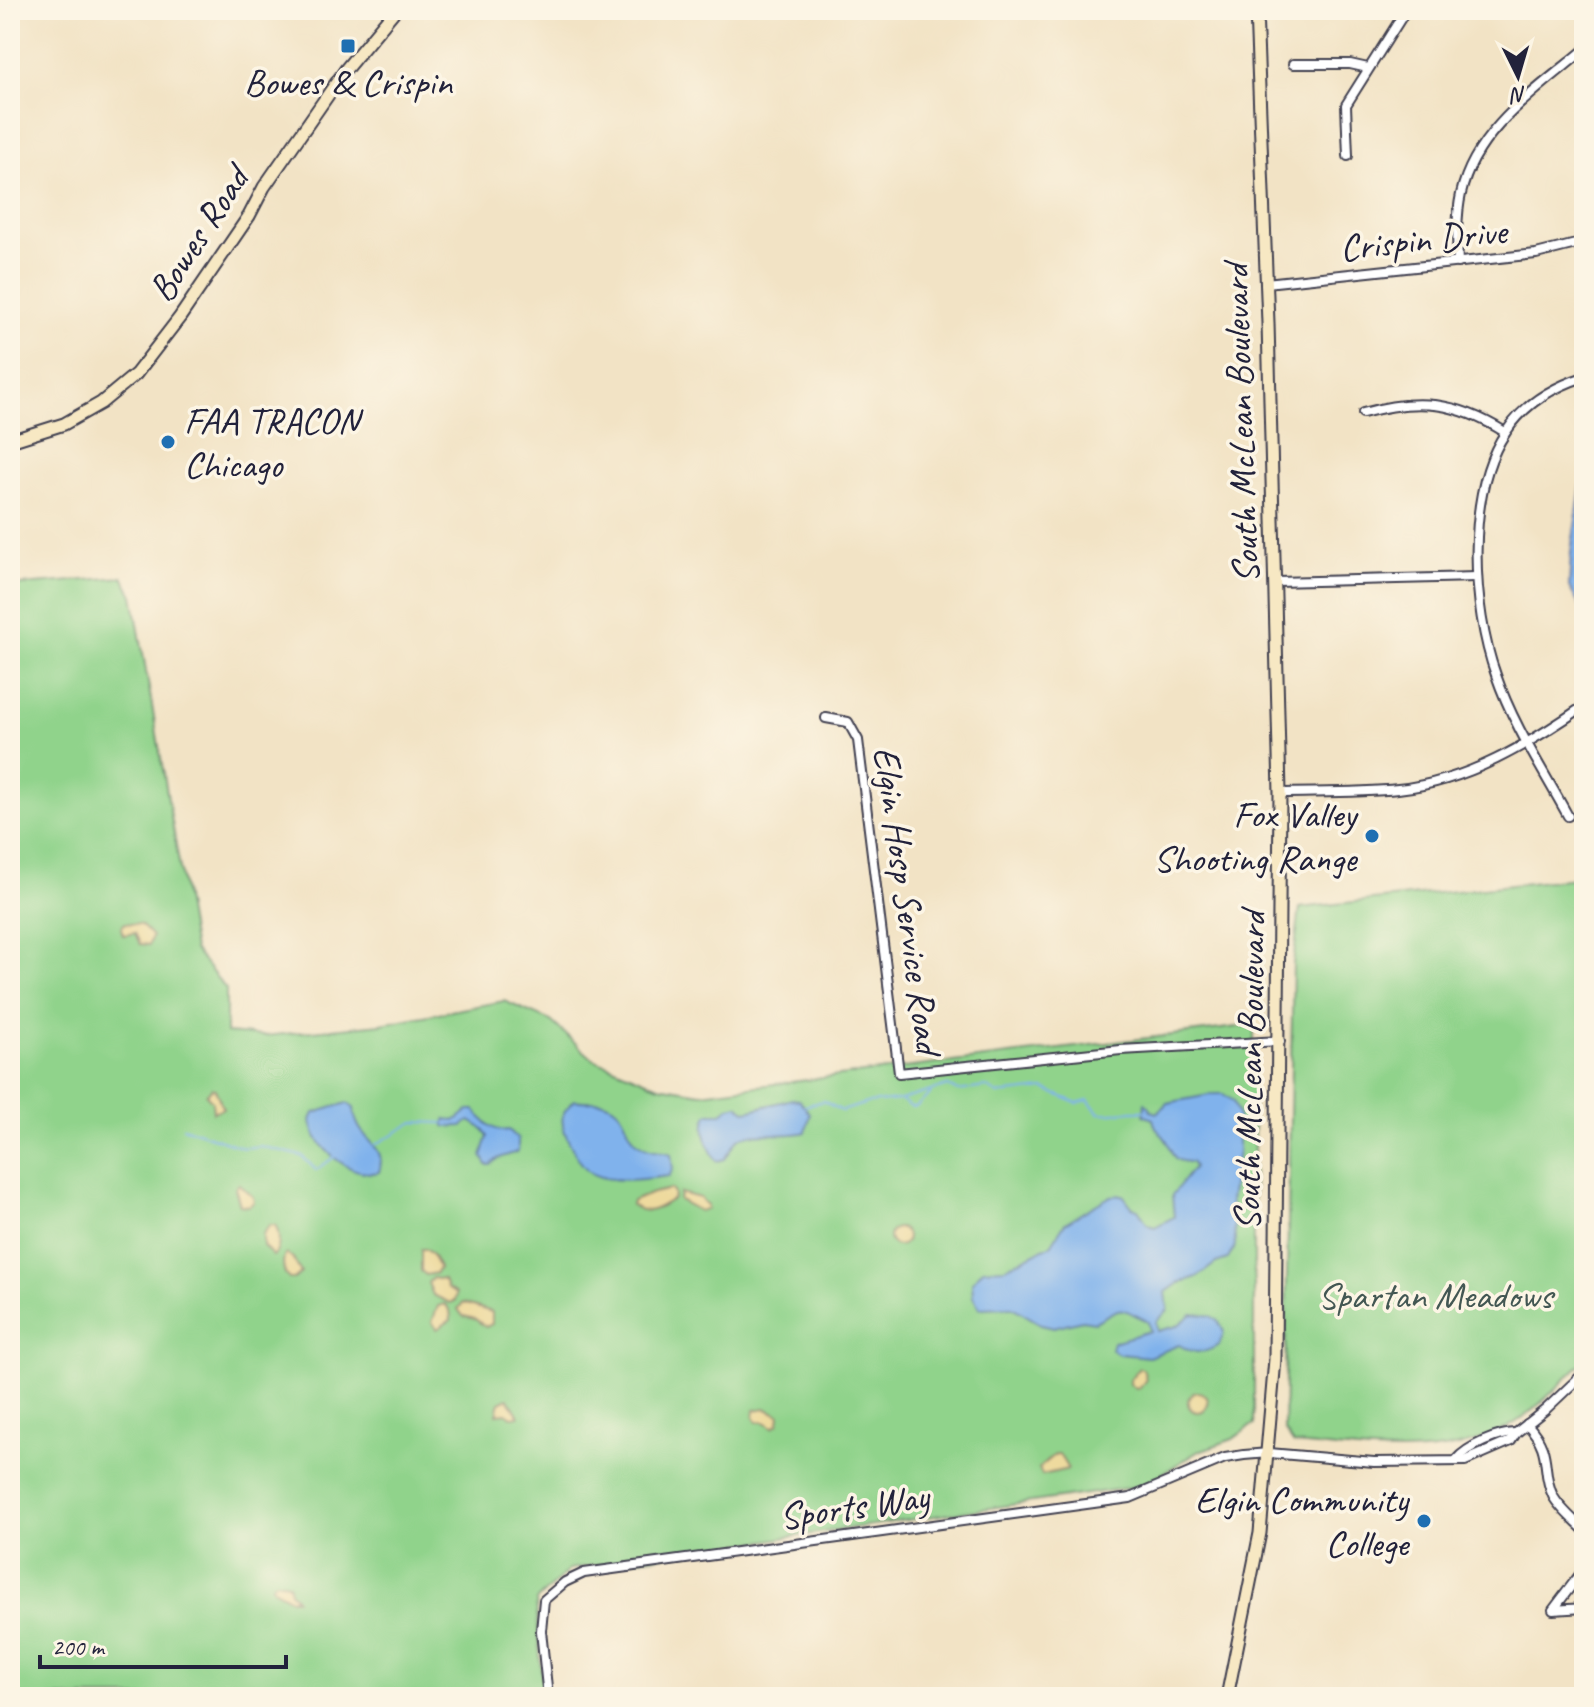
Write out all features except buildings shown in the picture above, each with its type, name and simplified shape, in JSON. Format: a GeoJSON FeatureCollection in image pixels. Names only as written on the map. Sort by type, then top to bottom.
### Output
{"type":"FeatureCollection","features":[{"type":"Feature","properties":{"kind":"main road","name":"Bowes Road"},"geometry":{"type":"LineString","coordinates":[[10,441],[64,424],[101,403],[136,374],[174,326],[249,216],[264,187],[346,69],[395,10]]}},
{"type":"Feature","properties":{"kind":"main road","name":"South McLean Boulevard"},"geometry":{"type":"LineString","coordinates":[[1227,1697],[1260,1533],[1275,1359],[1280,793],[1276,582],[1256,10]]}},
{"type":"Feature","properties":{"kind":"street"},"geometry":{"type":"LineString","coordinates":[[1348,156],[1346,105],[1406,10]]}},
{"type":"Feature","properties":{"kind":"street"},"geometry":{"type":"LineString","coordinates":[[1458,263],[1457,219],[1468,169],[1486,139],[1507,116],[1584,50]]}},
{"type":"Feature","properties":{"kind":"street"},"geometry":{"type":"LineString","coordinates":[[1293,64],[1350,64],[1368,68]]}},
{"type":"Feature","properties":{"kind":"street","name":"Crispin Drive"},"geometry":{"type":"LineString","coordinates":[[1266,283],[1536,254],[1584,242]]}},
{"type":"Feature","properties":{"kind":"street"},"geometry":{"type":"LineString","coordinates":[[1568,816],[1509,709],[1492,664],[1481,617],[1477,577],[1483,495],[1491,464],[1505,432],[1526,408],[1543,396],[1584,377]]}},
{"type":"Feature","properties":{"kind":"street"},"geometry":{"type":"LineString","coordinates":[[1363,413],[1404,404],[1436,405],[1474,415],[1505,432]]}},
{"type":"Feature","properties":{"kind":"street"},"geometry":{"type":"LineString","coordinates":[[1276,582],[1477,577]]}},
{"type":"Feature","properties":{"kind":"street"},"geometry":{"type":"LineString","coordinates":[[1280,793],[1409,787],[1478,767],[1528,744],[1584,706]]}},
{"type":"Feature","properties":{"kind":"street","name":"Elgin Hosp Service Road"},"geometry":{"type":"LineString","coordinates":[[826,718],[848,722],[858,740],[899,1073],[1106,1052],[1280,1041]]}},
{"type":"Feature","properties":{"kind":"street"},"geometry":{"type":"LineString","coordinates":[[1269,1453],[1374,1462],[1465,1461],[1511,1441],[1516,1433],[1584,1373]]}},
{"type":"Feature","properties":{"kind":"street"},"geometry":{"type":"LineString","coordinates":[[1527,1424],[1544,1449],[1552,1494],[1584,1530]]}},
{"type":"Feature","properties":{"kind":"street","name":"Sports Way"},"geometry":{"type":"LineString","coordinates":[[548,1697],[541,1631],[544,1600],[565,1582],[584,1573],[1130,1498],[1225,1458],[1269,1453]]}},
{"type":"Feature","properties":{"kind":"street"},"geometry":{"type":"LineString","coordinates":[[1584,1569],[1553,1610],[1584,1608]]}},
{"type":"Feature","properties":{"kind":"green space"},"geometry":{"type":"Polygon","coordinates":[[[123,577],[133,595],[194,950],[226,989],[226,1033],[264,1036],[381,1024],[504,1001],[551,1021],[593,1059],[659,1086],[701,1093],[1254,1025],[1254,1424],[1233,1439],[1199,1451],[1142,1486],[570,1569],[536,1601],[543,1697],[10,1697],[10,586],[123,577]]]}},
{"type":"Feature","properties":{"kind":"green space","name":"Spartan Meadows"},"geometry":{"type":"Polygon","coordinates":[[[1584,877],[1584,1361],[1530,1412],[1503,1430],[1475,1442],[1416,1452],[1294,1444],[1284,1430],[1293,964],[1300,908],[1584,877]]]}},
{"type":"Feature","properties":{"kind":"sand"},"geometry":{"type":"Polygon","coordinates":[[[125,923],[141,925],[152,936],[149,945],[140,944],[135,933],[123,935],[121,928],[125,923]]]}},
{"type":"Feature","properties":{"kind":"sand"},"geometry":{"type":"Polygon","coordinates":[[[212,1088],[223,1108],[213,1112],[212,1101],[206,1095],[212,1088]]]}},
{"type":"Feature","properties":{"kind":"sand"},"geometry":{"type":"Polygon","coordinates":[[[239,1184],[253,1197],[254,1202],[249,1206],[240,1205],[235,1188],[239,1184]]]}},
{"type":"Feature","properties":{"kind":"sand"},"geometry":{"type":"Polygon","coordinates":[[[671,1189],[673,1199],[657,1208],[648,1211],[631,1205],[632,1201],[671,1189]]]}},
{"type":"Feature","properties":{"kind":"sand"},"geometry":{"type":"Polygon","coordinates":[[[680,1193],[700,1198],[707,1209],[699,1211],[679,1200],[680,1193]]]}},
{"type":"Feature","properties":{"kind":"sand"},"geometry":{"type":"Polygon","coordinates":[[[270,1225],[275,1225],[279,1237],[273,1256],[263,1246],[263,1234],[270,1225]]]}},
{"type":"Feature","properties":{"kind":"sand"},"geometry":{"type":"Polygon","coordinates":[[[894,1228],[902,1228],[907,1237],[905,1244],[894,1246],[889,1241],[889,1233],[894,1228]]]}},
{"type":"Feature","properties":{"kind":"sand"},"geometry":{"type":"Polygon","coordinates":[[[421,1249],[432,1255],[439,1268],[436,1273],[426,1275],[421,1271],[421,1249]]]}},
{"type":"Feature","properties":{"kind":"sand"},"geometry":{"type":"Polygon","coordinates":[[[286,1254],[293,1258],[301,1273],[294,1279],[289,1279],[284,1270],[286,1254]]]}},
{"type":"Feature","properties":{"kind":"sand"},"geometry":{"type":"Polygon","coordinates":[[[432,1278],[444,1280],[447,1288],[456,1294],[455,1301],[450,1303],[433,1295],[428,1283],[432,1278]]]}},
{"type":"Feature","properties":{"kind":"sand"},"geometry":{"type":"Polygon","coordinates":[[[463,1303],[492,1312],[492,1324],[486,1327],[475,1319],[463,1316],[458,1309],[463,1303]]]}},
{"type":"Feature","properties":{"kind":"sand"},"geometry":{"type":"Polygon","coordinates":[[[445,1304],[450,1310],[451,1320],[437,1329],[432,1322],[438,1306],[445,1304]]]}},
{"type":"Feature","properties":{"kind":"sand"},"geometry":{"type":"Polygon","coordinates":[[[1139,1368],[1143,1369],[1146,1379],[1136,1389],[1130,1384],[1130,1379],[1139,1368]]]}},
{"type":"Feature","properties":{"kind":"sand"},"geometry":{"type":"Polygon","coordinates":[[[1198,1392],[1205,1395],[1208,1402],[1205,1409],[1198,1412],[1191,1409],[1188,1402],[1191,1395],[1198,1392]]]}},
{"type":"Feature","properties":{"kind":"sand"},"geometry":{"type":"Polygon","coordinates":[[[508,1398],[519,1416],[497,1414],[500,1402],[508,1398]]]}},
{"type":"Feature","properties":{"kind":"sand"},"geometry":{"type":"Polygon","coordinates":[[[765,1408],[780,1415],[779,1423],[773,1427],[757,1422],[754,1417],[755,1410],[765,1408]]]}},
{"type":"Feature","properties":{"kind":"sand"},"geometry":{"type":"Polygon","coordinates":[[[1056,1454],[1068,1469],[1042,1475],[1039,1468],[1056,1454]]]}},
{"type":"Feature","properties":{"kind":"sand"},"geometry":{"type":"Polygon","coordinates":[[[275,1581],[288,1583],[296,1599],[273,1589],[275,1581]]]}},
{"type":"Feature","properties":{"kind":"water"},"geometry":{"type":"Polygon","coordinates":[[[1584,468],[1584,607],[1581,608],[1569,587],[1584,468]]]}},
{"type":"Feature","properties":{"kind":"water"},"geometry":{"type":"Polygon","coordinates":[[[1223,1094],[1233,1101],[1238,1115],[1238,1151],[1230,1201],[1235,1246],[1228,1259],[1166,1292],[1168,1310],[1156,1322],[1157,1331],[1177,1326],[1192,1314],[1212,1317],[1224,1332],[1219,1345],[1199,1352],[1179,1345],[1149,1357],[1119,1354],[1111,1349],[1113,1342],[1150,1331],[1148,1322],[1126,1310],[1117,1310],[1095,1322],[1082,1320],[1054,1327],[1041,1324],[1012,1307],[980,1308],[973,1297],[972,1282],[983,1269],[1005,1268],[1051,1245],[1065,1223],[1111,1196],[1123,1195],[1132,1207],[1138,1209],[1148,1225],[1155,1227],[1174,1217],[1172,1195],[1194,1167],[1191,1162],[1175,1158],[1153,1119],[1144,1115],[1145,1103],[1157,1113],[1167,1103],[1223,1094]]]}},
{"type":"Feature","properties":{"kind":"water"},"geometry":{"type":"Polygon","coordinates":[[[792,1099],[799,1100],[810,1114],[806,1132],[746,1136],[738,1140],[725,1159],[717,1161],[705,1131],[709,1113],[722,1113],[738,1105],[745,1111],[751,1110],[792,1099]]]}},
{"type":"Feature","properties":{"kind":"water"},"geometry":{"type":"Polygon","coordinates":[[[575,1100],[602,1102],[618,1110],[640,1144],[671,1154],[673,1169],[669,1176],[620,1179],[601,1177],[588,1170],[564,1129],[563,1115],[575,1100]]]}},
{"type":"Feature","properties":{"kind":"water"},"geometry":{"type":"Polygon","coordinates":[[[347,1103],[354,1108],[360,1128],[379,1154],[379,1172],[357,1171],[346,1166],[326,1150],[313,1130],[311,1120],[314,1113],[347,1103]]]}},
{"type":"Feature","properties":{"kind":"water"},"geometry":{"type":"Polygon","coordinates":[[[469,1110],[475,1110],[494,1128],[509,1130],[518,1139],[518,1151],[487,1165],[482,1156],[488,1136],[483,1129],[470,1121],[462,1126],[446,1127],[444,1123],[446,1119],[455,1121],[469,1110]]]}},
{"type":"Feature","properties":{"kind":"waterway"},"geometry":{"type":"LineString","coordinates":[[805,1106],[823,1101],[842,1111],[867,1103],[901,1100],[948,1086],[958,1091],[986,1087],[998,1094],[1044,1089],[1077,1103],[1088,1100],[1099,1113],[1146,1111]]}},
{"type":"Feature","properties":{"kind":"waterway"},"geometry":{"type":"LineString","coordinates":[[902,1101],[916,1107],[931,1093]]}},
{"type":"Feature","properties":{"kind":"waterway"},"geometry":{"type":"LineString","coordinates":[[375,1145],[414,1122],[444,1123]]}},
{"type":"Feature","properties":{"kind":"waterway"},"geometry":{"type":"LineString","coordinates":[[183,1127],[244,1148],[260,1146],[302,1156],[316,1170],[336,1156]]}},
{"type":"Feature","properties":{"kind":"place","name":"Bowes & Crispin"},"geometry":{"type":"Point","coordinates":[348,46]}},
{"type":"Feature","properties":{"kind":"place","name":"FAA TRACON Chicago"},"geometry":{"type":"Point","coordinates":[168,442]}},
{"type":"Feature","properties":{"kind":"place","name":"Fox Valley Shooting Range"},"geometry":{"type":"Point","coordinates":[1372,836]}},
{"type":"Feature","properties":{"kind":"place","name":"Elgin Community College"},"geometry":{"type":"Point","coordinates":[1424,1521]}}]}
